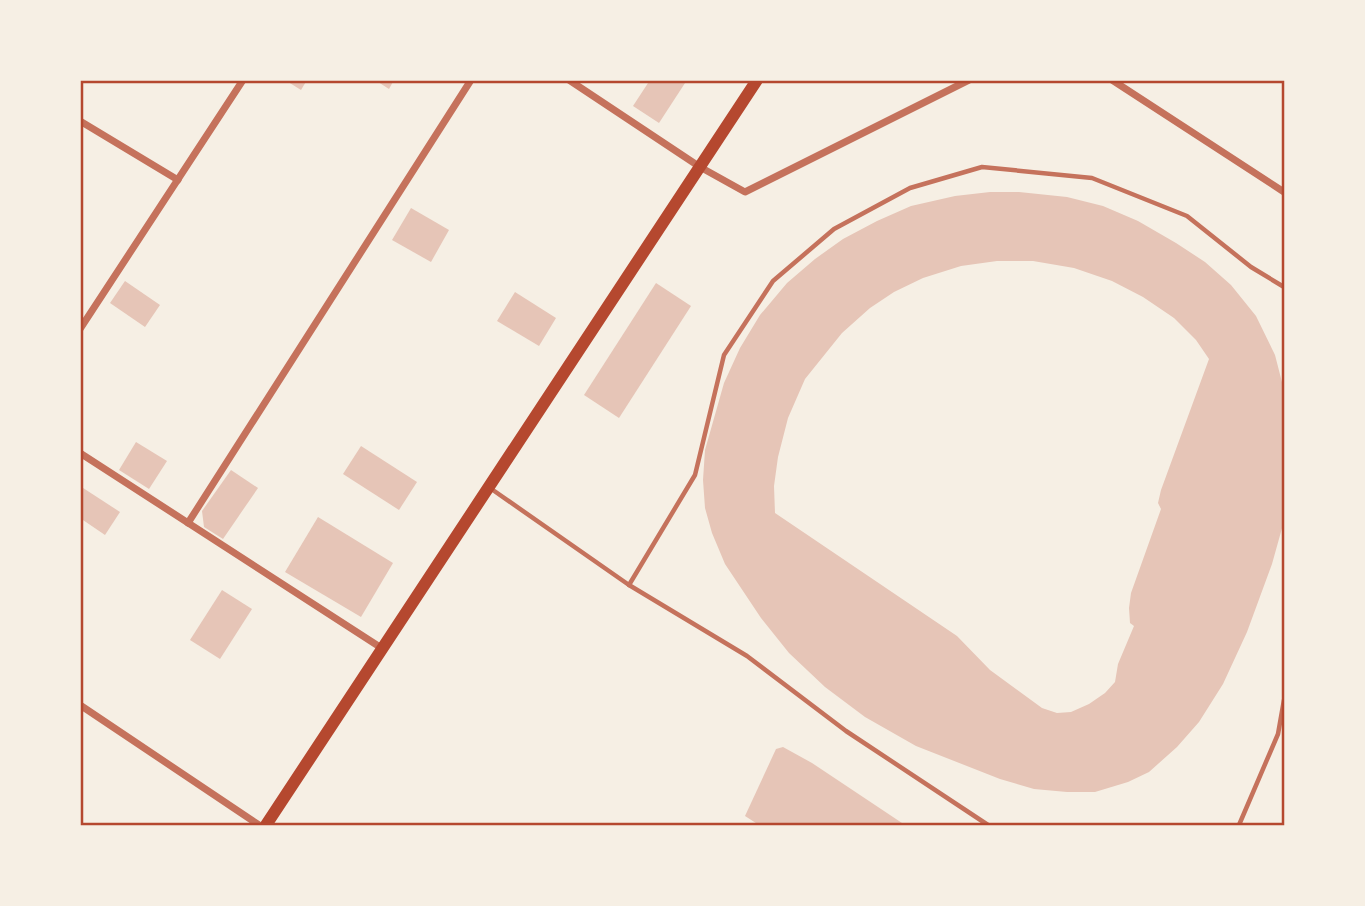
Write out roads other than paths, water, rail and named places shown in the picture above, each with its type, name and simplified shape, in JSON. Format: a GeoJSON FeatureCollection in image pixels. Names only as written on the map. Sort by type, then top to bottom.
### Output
{"type":"FeatureCollection","features":[{"type":"Feature","properties":{"kind":"main road"},"geometry":{"type":"LineString","coordinates":[[266,825],[757,80]]}},
{"type":"Feature","properties":{"kind":"street"},"geometry":{"type":"LineString","coordinates":[[80,329],[243,80]]}},
{"type":"Feature","properties":{"kind":"street"},"geometry":{"type":"LineString","coordinates":[[188,523],[471,80]]}},
{"type":"Feature","properties":{"kind":"street"},"geometry":{"type":"LineString","coordinates":[[569,80],[700,167],[745,192],[969,80]]}},
{"type":"Feature","properties":{"kind":"street"},"geometry":{"type":"LineString","coordinates":[[1112,80],[1284,192]]}},
{"type":"Feature","properties":{"kind":"street"},"geometry":{"type":"LineString","coordinates":[[80,121],[177,180]]}},
{"type":"Feature","properties":{"kind":"street"},"geometry":{"type":"LineString","coordinates":[[80,453],[383,649]]}},
{"type":"Feature","properties":{"kind":"street"},"geometry":{"type":"LineString","coordinates":[[80,705],[259,825]]}},
{"type":"Feature","properties":{"kind":"lane"},"geometry":{"type":"LineString","coordinates":[[629,585],[695,475],[724,355],[773,281],[834,229],[910,188],[982,167],[1092,178],[1187,216],[1251,267],[1284,287]]}},
{"type":"Feature","properties":{"kind":"lane"},"geometry":{"type":"LineString","coordinates":[[489,487],[629,585],[747,656],[846,731],[988,825]]}},
{"type":"Feature","properties":{"kind":"lane"},"geometry":{"type":"LineString","coordinates":[[1239,825],[1278,734],[1284,701]]}}]}
